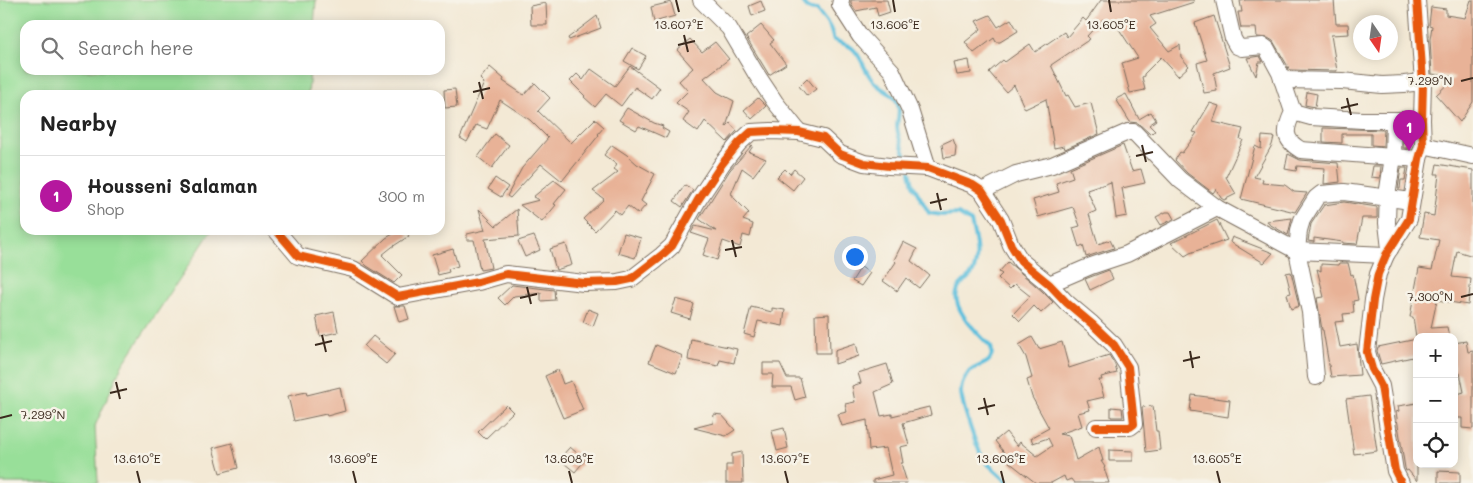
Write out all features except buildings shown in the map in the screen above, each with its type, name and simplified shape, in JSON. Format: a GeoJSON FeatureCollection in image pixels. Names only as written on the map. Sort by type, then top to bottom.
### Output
{"type":"FeatureCollection","features":[{"type":"Feature","properties":{"kind":"street"},"geometry":{"type":"LineString","coordinates":[[701,0],[729,28],[775,102],[799,132]]}},
{"type":"Feature","properties":{"kind":"street"},"geometry":{"type":"LineString","coordinates":[[841,0],[840,4],[860,36],[892,71],[910,110],[924,168]]}},
{"type":"Feature","properties":{"kind":"street"},"geometry":{"type":"LineString","coordinates":[[1224,0],[1237,46],[1242,48],[1263,46],[1267,49],[1282,80],[1293,112],[1287,123],[1286,132],[1288,139],[1294,146],[1301,150],[1393,157],[1421,152],[1473,156]]}},
{"type":"Feature","properties":{"kind":"street"},"geometry":{"type":"LineString","coordinates":[[1401,483],[1395,471],[1381,386],[1372,369],[1367,352],[1378,274],[1388,252],[1409,219],[1421,152],[1423,82],[1418,0]]}},
{"type":"Feature","properties":{"kind":"street"},"geometry":{"type":"LineString","coordinates":[[1282,80],[1342,81],[1382,85],[1423,82]]}},
{"type":"Feature","properties":{"kind":"street"},"geometry":{"type":"LineString","coordinates":[[1293,112],[1311,117],[1422,120]]}},
{"type":"Feature","properties":{"kind":"street"},"geometry":{"type":"LineString","coordinates":[[1388,252],[1386,223],[1393,157],[1394,120]]}},
{"type":"Feature","properties":{"kind":"street"},"geometry":{"type":"LineString","coordinates":[[280,235],[298,256],[354,268],[398,297],[478,282],[506,274],[584,283],[617,282],[631,279],[672,246],[698,200],[722,164],[739,143],[751,132],[771,130],[799,132],[823,138],[840,154],[864,163],[924,168],[973,185],[982,191],[1001,220],[1011,245],[1021,261],[1049,284],[1067,303],[1114,345],[1128,367],[1134,424],[1130,427],[1096,427]]}},
{"type":"Feature","properties":{"kind":"street"},"geometry":{"type":"LineString","coordinates":[[982,191],[1016,174],[1052,165],[1128,132],[1134,132],[1180,180],[1217,208],[1297,251],[1388,252]]}},
{"type":"Feature","properties":{"kind":"street"},"geometry":{"type":"LineString","coordinates":[[1316,377],[1310,312],[1297,251],[1302,220],[1316,198],[1321,194],[1344,192],[1411,201]]}},
{"type":"Feature","properties":{"kind":"street"},"geometry":{"type":"LineString","coordinates":[[1049,284],[1091,266],[1127,254],[1217,208]]}},
{"type":"Feature","properties":{"kind":"green space"},"geometry":{"type":"Polygon","coordinates":[[[0,0],[316,0],[314,20],[20,20],[20,75],[310,75],[308,90],[20,90],[20,235],[209,235],[121,367],[95,426],[98,483],[0,483],[0,0]]]}},
{"type":"Feature","properties":{"kind":"waterway"},"geometry":{"type":"LineString","coordinates":[[802,0],[808,8],[817,10],[831,29],[834,40],[852,48],[859,56],[871,79],[892,95],[898,103],[897,131],[908,163]]}},
{"type":"Feature","properties":{"kind":"waterway"},"geometry":{"type":"LineString","coordinates":[[910,172],[913,185],[929,213],[942,215],[958,214],[971,222],[976,247],[975,266],[973,272],[959,287],[956,296],[961,312],[991,347],[992,353],[989,361],[969,372],[962,383],[961,393],[964,408],[982,457],[1008,483]]}},
{"type":"Feature","properties":{"kind":"cycle path"},"geometry":{"type":"LineString","coordinates":[[1401,483],[1395,471],[1381,386],[1372,369],[1367,352],[1378,274],[1386,255],[1409,219],[1423,145],[1423,82],[1417,0]]}},
{"type":"Feature","properties":{"kind":"cycle path"},"geometry":{"type":"LineString","coordinates":[[280,235],[298,256],[353,269],[398,297],[478,282],[506,274],[584,283],[617,282],[631,279],[672,246],[698,200],[722,164],[739,143],[751,132],[799,132],[823,138],[840,154],[864,163],[928,168],[973,185],[982,191],[1001,220],[1011,245],[1021,261],[1049,284],[1067,303],[1114,345],[1128,367],[1134,424],[1130,427],[1096,427]]}},
{"type":"Feature","properties":{"kind":"place","name":"Housseni Salaman"},"geometry":{"type":"Point","coordinates":[1409,151]}}]}
